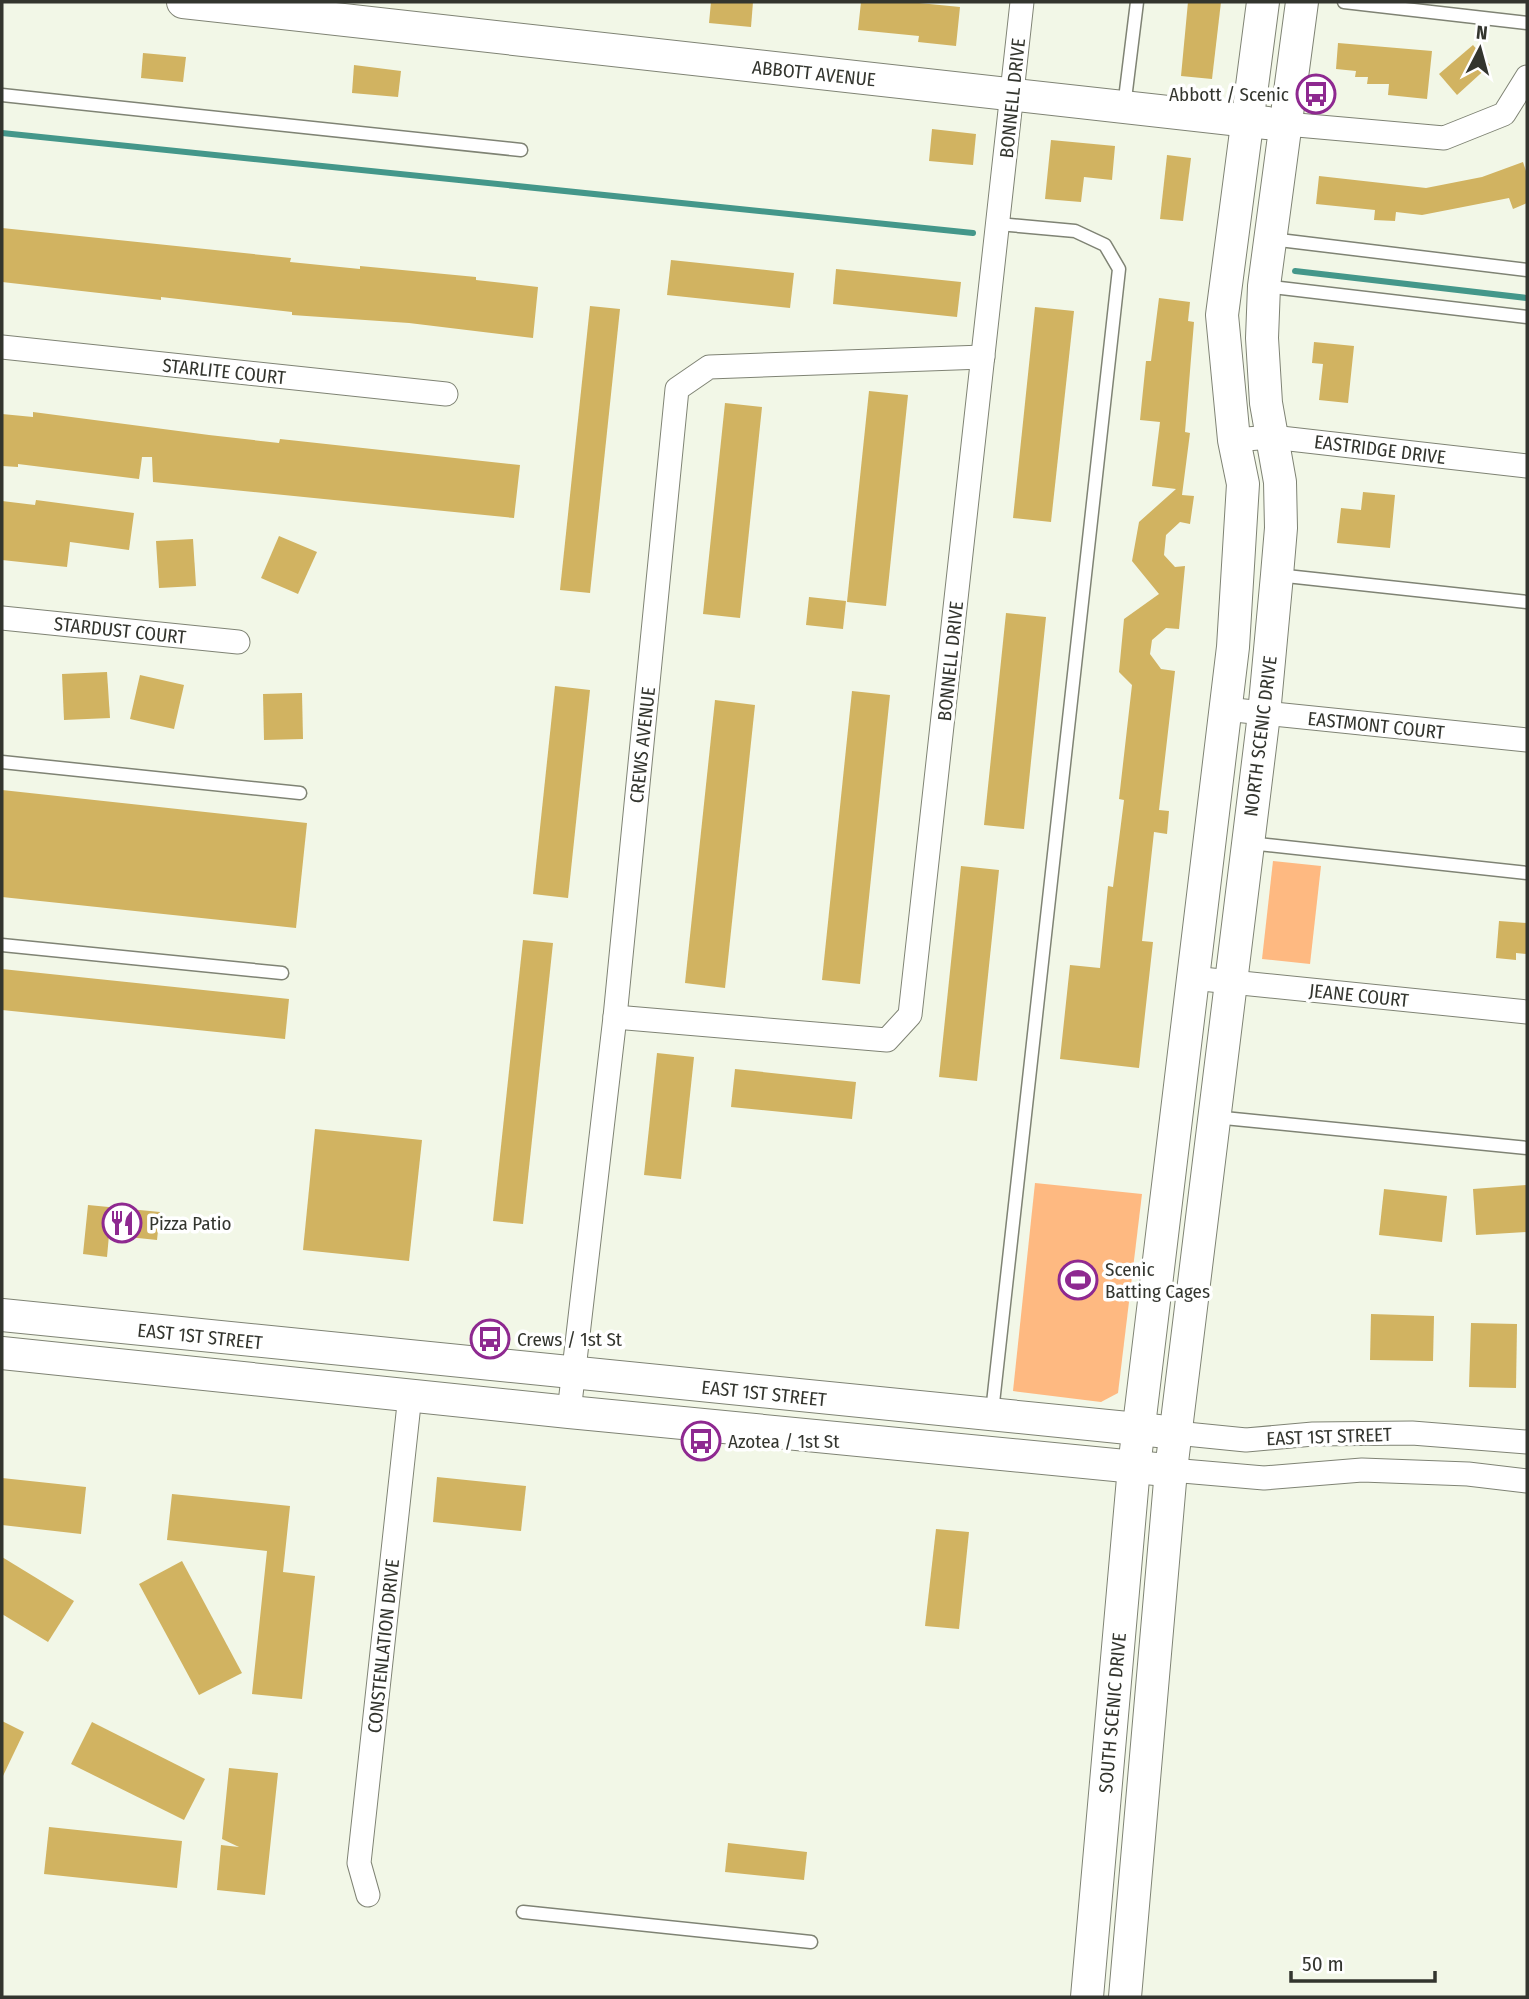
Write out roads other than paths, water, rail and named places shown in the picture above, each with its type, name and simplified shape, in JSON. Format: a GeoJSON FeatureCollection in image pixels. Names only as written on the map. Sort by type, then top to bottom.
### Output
{"type":"FeatureCollection","features":[{"type":"Feature","properties":{"kind":"main road","name":"NORTH SCENIC DRIVE"},"geometry":{"type":"LineString","coordinates":[[1138,1429],[1233,647],[1243,484],[1234,440],[1222,315],[1263,2]]}},
{"type":"Feature","properties":{"kind":"main road","name":"NORTH SCENIC DRIVE"},"geometry":{"type":"LineString","coordinates":[[1171,1470],[1264,714],[1277,575],[1280,482],[1266,402],[1262,338],[1264,286],[1302,2]]}},
{"type":"Feature","properties":{"kind":"main road","name":"ABBOTT AVENUE"},"geometry":{"type":"LineString","coordinates":[[199,3],[1286,124]]}},
{"type":"Feature","properties":{"kind":"main road","name":"EAST 1ST STREET"},"geometry":{"type":"LineString","coordinates":[[2,1315],[1176,1433]]}},
{"type":"Feature","properties":{"kind":"main road","name":"EAST 1ST STREET"},"geometry":{"type":"LineString","coordinates":[[2,1353],[569,1412],[1171,1470]]}},
{"type":"Feature","properties":{"kind":"main road","name":"SOUTH SCENIC DRIVE"},"geometry":{"type":"LineString","coordinates":[[1087,1997],[1138,1429]]}},
{"type":"Feature","properties":{"kind":"main road","name":"SOUTH SCENIC DRIVE"},"geometry":{"type":"LineString","coordinates":[[1125,1997],[1171,1470]]}},
{"type":"Feature","properties":{"kind":"street","name":"BONNELL DRIVE"},"geometry":{"type":"LineString","coordinates":[[615,1017],[887,1040],[910,1014],[1022,2]]}},
{"type":"Feature","properties":{"kind":"street","name":"ABBOTT AVENUE"},"geometry":{"type":"LineString","coordinates":[[1286,124],[1444,138],[1504,114],[1527,76]]}},
{"type":"Feature","properties":{"kind":"street","name":"STARLITE COURT"},"geometry":{"type":"LineString","coordinates":[[2,347],[446,394]]}},
{"type":"Feature","properties":{"kind":"street","name":"CREWS AVENUE"},"geometry":{"type":"LineString","coordinates":[[569,1412],[615,1017],[677,389],[709,367],[984,357]]}},
{"type":"Feature","properties":{"kind":"street","name":"EASTRIDGE DRIVE"},"geometry":{"type":"LineString","coordinates":[[1234,440],[1272,437],[1527,466]]}},
{"type":"Feature","properties":{"kind":"street","name":"STARDUST COURT"},"geometry":{"type":"LineString","coordinates":[[2,618],[238,642]]}},
{"type":"Feature","properties":{"kind":"street","name":"EASTMONT COURT"},"geometry":{"type":"LineString","coordinates":[[1224,709],[1527,740]]}},
{"type":"Feature","properties":{"kind":"street","name":"JEANE COURT"},"geometry":{"type":"LineString","coordinates":[[1192,978],[1527,1012]]}},
{"type":"Feature","properties":{"kind":"street","name":"CONSTENLATION DRIVE"},"geometry":{"type":"LineString","coordinates":[[368,1895],[359,1863],[410,1395]]}},
{"type":"Feature","properties":{"kind":"street","name":"EAST 1ST STREET"},"geometry":{"type":"LineString","coordinates":[[1176,1433],[1246,1440],[1324,1433],[1412,1433],[1527,1442]]}},
{"type":"Feature","properties":{"kind":"street","name":"EAST 1ST STREET"},"geometry":{"type":"LineString","coordinates":[[1171,1470],[1264,1478],[1362,1469],[1468,1474],[1527,1481]]}},
{"type":"Feature","properties":{"kind":"lane"},"geometry":{"type":"LineString","coordinates":[[1124,107],[1137,2]]}},
{"type":"Feature","properties":{"kind":"lane"},"geometry":{"type":"LineString","coordinates":[[1344,2],[1417,6],[1527,23]]}},
{"type":"Feature","properties":{"kind":"lane"},"geometry":{"type":"LineString","coordinates":[[2,95],[522,150]]}},
{"type":"Feature","properties":{"kind":"lane"},"geometry":{"type":"LineString","coordinates":[[992,1416],[1119,269],[1105,245],[1075,231],[998,224]]}},
{"type":"Feature","properties":{"kind":"lane"},"geometry":{"type":"LineString","coordinates":[[1271,239],[1527,270]]}},
{"type":"Feature","properties":{"kind":"lane"},"geometry":{"type":"LineString","coordinates":[[1264,286],[1527,317]]}},
{"type":"Feature","properties":{"kind":"lane"},"geometry":{"type":"LineString","coordinates":[[1277,575],[1527,601]]}},
{"type":"Feature","properties":{"kind":"lane"},"geometry":{"type":"LineString","coordinates":[[2,762],[300,793]]}},
{"type":"Feature","properties":{"kind":"lane"},"geometry":{"type":"LineString","coordinates":[[1247,843],[1527,873]]}},
{"type":"Feature","properties":{"kind":"lane"},"geometry":{"type":"LineString","coordinates":[[2,945],[282,973]]}},
{"type":"Feature","properties":{"kind":"lane"},"geometry":{"type":"LineString","coordinates":[[1214,1117],[1527,1148]]}},
{"type":"Feature","properties":{"kind":"lane"},"geometry":{"type":"LineString","coordinates":[[523,1912],[811,1942]]}},
{"type":"Feature","properties":{"kind":"waterway"},"geometry":{"type":"LineString","coordinates":[[2,133],[973,233]]}},
{"type":"Feature","properties":{"kind":"waterway"},"geometry":{"type":"LineString","coordinates":[[1295,271],[1527,298]]}},
{"type":"Feature","properties":{"kind":"place","name":"Abbott / Scenic"},"geometry":{"type":"Point","coordinates":[1316,94]}},
{"type":"Feature","properties":{"kind":"place","name":"Pizza Patio"},"geometry":{"type":"Point","coordinates":[122,1223]}},
{"type":"Feature","properties":{"kind":"place","name":"Scenic Batting Cages"},"geometry":{"type":"Point","coordinates":[1078,1280]}},
{"type":"Feature","properties":{"kind":"place","name":"Crews / 1st St"},"geometry":{"type":"Point","coordinates":[490,1339]}},
{"type":"Feature","properties":{"kind":"place","name":"Azotea / 1st St"},"geometry":{"type":"Point","coordinates":[701,1441]}}]}
